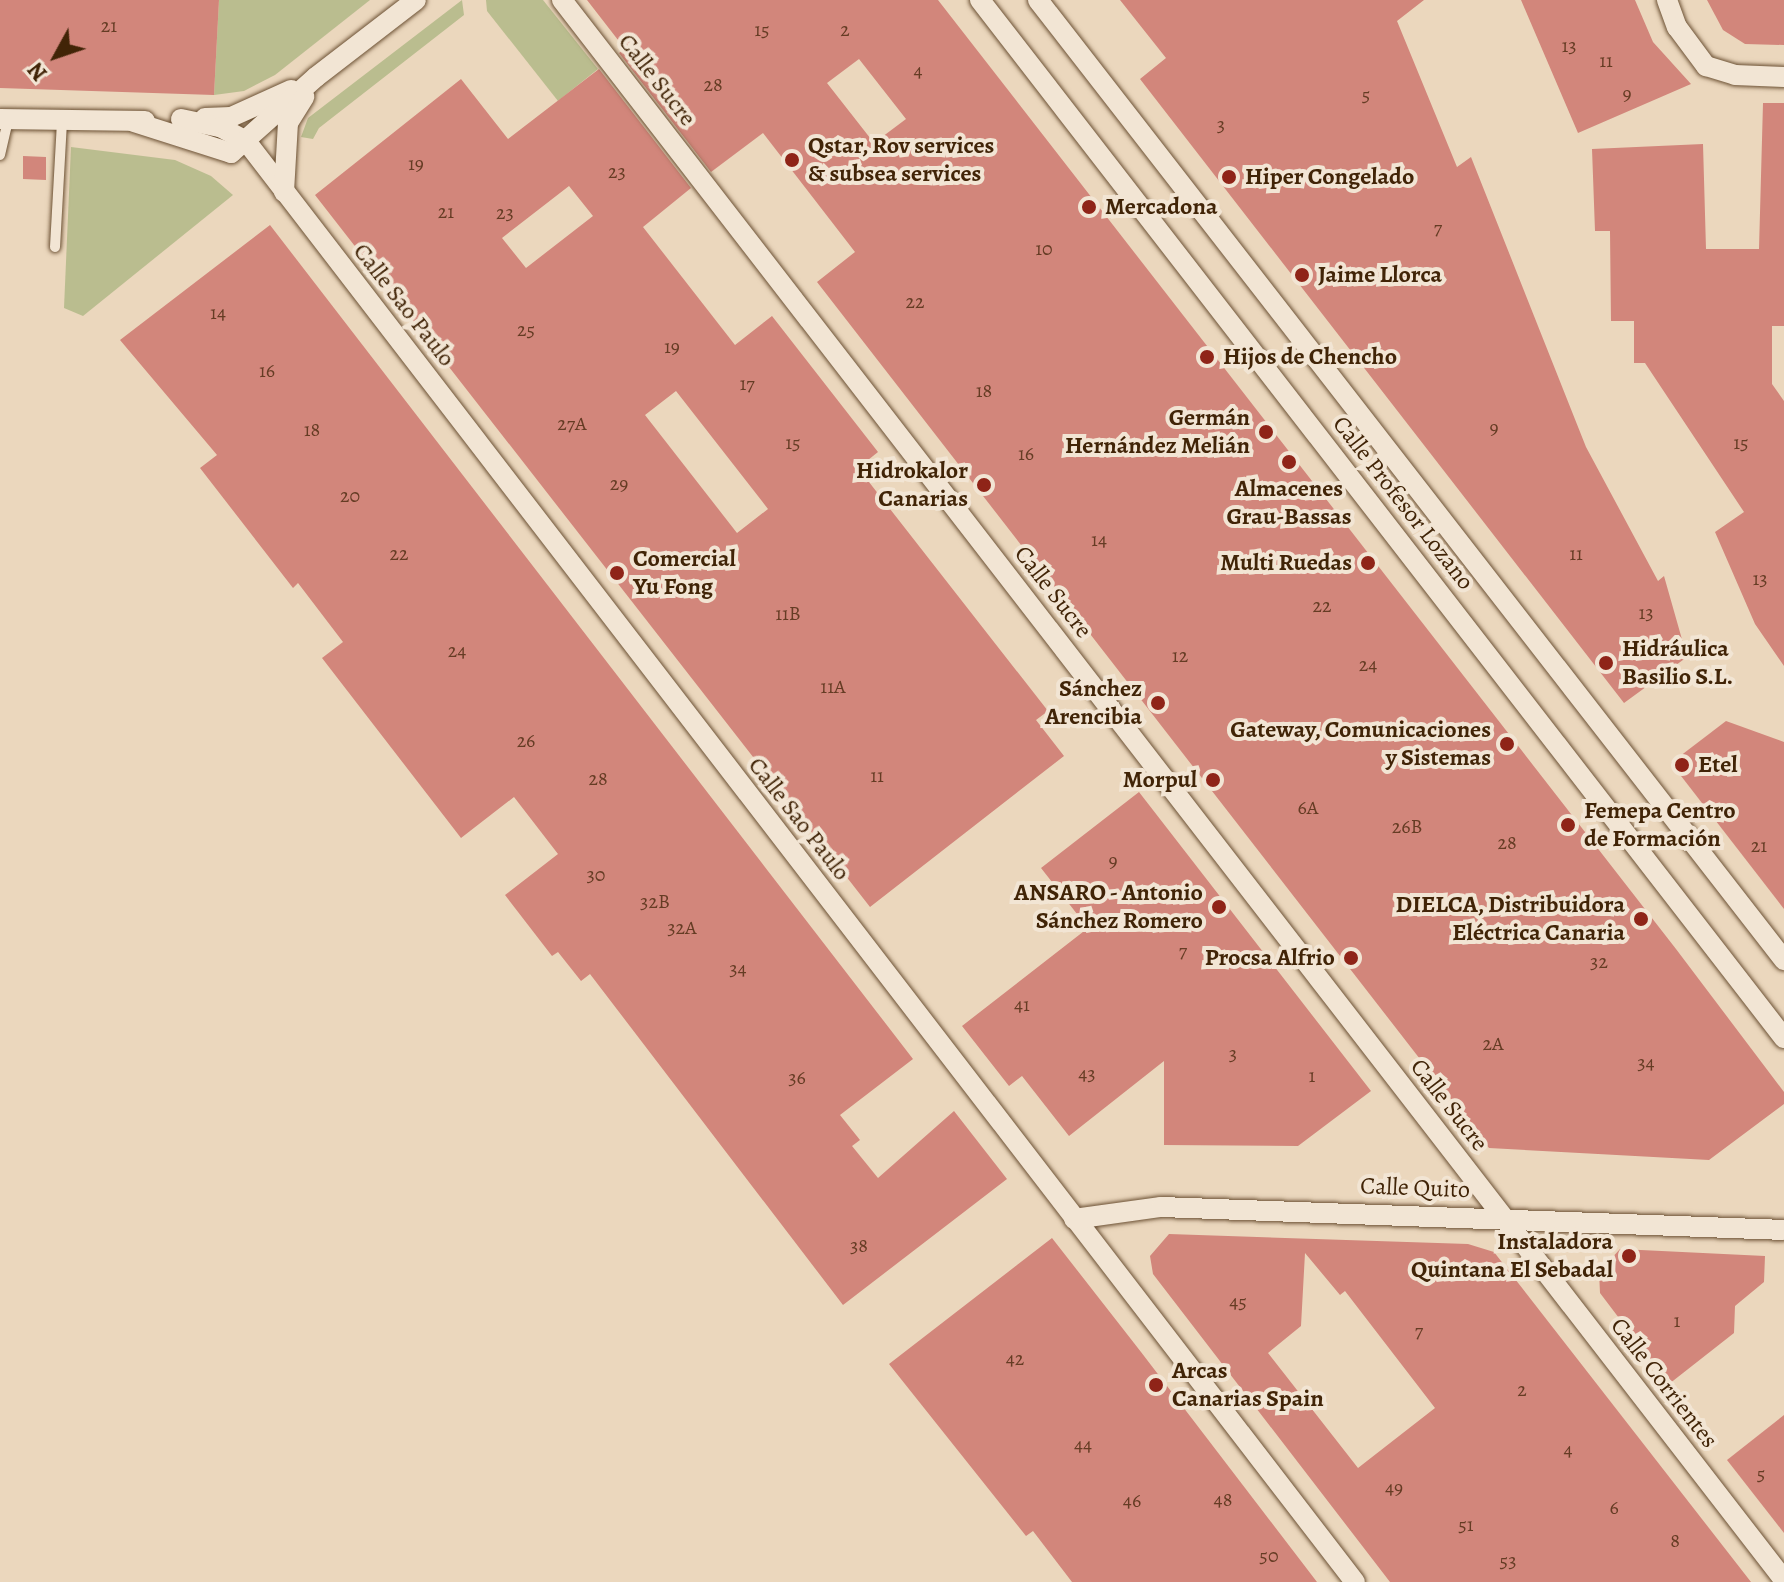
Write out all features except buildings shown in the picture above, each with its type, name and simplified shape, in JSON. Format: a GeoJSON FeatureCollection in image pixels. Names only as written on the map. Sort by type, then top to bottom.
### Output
{"type":"FeatureCollection","features":[{"type":"Feature","properties":{"kind":"street"},"geometry":{"type":"LineString","coordinates":[[134,122],[206,149],[231,153],[316,77],[416,0]]}},
{"type":"Feature","properties":{"kind":"street","name":"Calle Sucre"},"geometry":{"type":"LineString","coordinates":[[562,0],[1503,1217]]}},
{"type":"Feature","properties":{"kind":"street","name":"Calle Profesor Lozano"},"geometry":{"type":"LineString","coordinates":[[980,0],[1784,1038]]}},
{"type":"Feature","properties":{"kind":"street","name":"Calle Profesor Lozano"},"geometry":{"type":"LineString","coordinates":[[1038,0],[1784,960]]}},
{"type":"Feature","properties":{"kind":"street"},"geometry":{"type":"LineString","coordinates":[[1667,0],[1677,27],[1706,66],[1735,75],[1784,77]]}},
{"type":"Feature","properties":{"kind":"street"},"geometry":{"type":"LineString","coordinates":[[4,119],[134,122],[231,117],[316,77]]}},
{"type":"Feature","properties":{"kind":"street"},"geometry":{"type":"LineString","coordinates":[[284,192],[288,123],[316,77]]}},
{"type":"Feature","properties":{"kind":"street","name":"Calle Sao Paulo"},"geometry":{"type":"LineString","coordinates":[[181,119],[220,127],[246,141],[1355,1582]]}},
{"type":"Feature","properties":{"kind":"street","name":"Calle Quito"},"geometry":{"type":"LineString","coordinates":[[1074,1219],[1161,1207],[1503,1217],[1784,1230]]}},
{"type":"Feature","properties":{"kind":"street","name":"Calle Quito"},"geometry":{"type":"LineString","coordinates":[[1755,1227],[1784,1214]]}},
{"type":"Feature","properties":{"kind":"street","name":"Calle Corrientes"},"geometry":{"type":"LineString","coordinates":[[1503,1217],[1784,1580]]}},
{"type":"Feature","properties":{"kind":"street","name":"Calle Quito"},"geometry":{"type":"LineString","coordinates":[[1755,1227],[1784,1224]]}},
{"type":"Feature","properties":{"kind":"lane"},"geometry":{"type":"LineString","coordinates":[[0,155],[4,119]]}},
{"type":"Feature","properties":{"kind":"lane"},"geometry":{"type":"LineString","coordinates":[[55,247],[62,121]]}},
{"type":"Feature","properties":{"kind":"green space"},"geometry":{"type":"Polygon","coordinates":[[[219,0],[370,0],[275,75],[244,91],[214,95],[219,0]]]}},
{"type":"Feature","properties":{"kind":"green space"},"geometry":{"type":"Polygon","coordinates":[[[462,0],[464,15],[319,128],[313,139],[301,137],[308,118],[462,0]]]}},
{"type":"Feature","properties":{"kind":"green space"},"geometry":{"type":"Polygon","coordinates":[[[486,0],[543,0],[598,69],[558,101],[487,11],[486,0]]]}},
{"type":"Feature","properties":{"kind":"green space"},"geometry":{"type":"Polygon","coordinates":[[[71,147],[175,160],[211,176],[233,195],[83,316],[64,308],[71,147]]]}},
{"type":"Feature","properties":{"kind":"place","name":"Qstar, Rov services & subsea services"},"geometry":{"type":"Point","coordinates":[792,160]}},
{"type":"Feature","properties":{"kind":"place","name":"Hiper Congelado"},"geometry":{"type":"Point","coordinates":[1229,177]}},
{"type":"Feature","properties":{"kind":"place","name":"Mercadona"},"geometry":{"type":"Point","coordinates":[1089,207]}},
{"type":"Feature","properties":{"kind":"place","name":"Jaime Llorca"},"geometry":{"type":"Point","coordinates":[1302,275]}},
{"type":"Feature","properties":{"kind":"place","name":"Hijos de Chencho"},"geometry":{"type":"Point","coordinates":[1207,357]}},
{"type":"Feature","properties":{"kind":"place","name":"Germán Hernández Melián"},"geometry":{"type":"Point","coordinates":[1266,432]}},
{"type":"Feature","properties":{"kind":"place","name":"Almacenes Grau-Bassas"},"geometry":{"type":"Point","coordinates":[1289,462]}},
{"type":"Feature","properties":{"kind":"place","name":"Hidrokalor Canarias"},"geometry":{"type":"Point","coordinates":[984,485]}},
{"type":"Feature","properties":{"kind":"place","name":"Multi Ruedas"},"geometry":{"type":"Point","coordinates":[1368,563]}},
{"type":"Feature","properties":{"kind":"place","name":"Comercial Yu Fong"},"geometry":{"type":"Point","coordinates":[617,573]}},
{"type":"Feature","properties":{"kind":"place","name":"Hidráulica Basilio S.L."},"geometry":{"type":"Point","coordinates":[1606,663]}},
{"type":"Feature","properties":{"kind":"place","name":"Sánchez Arencibia"},"geometry":{"type":"Point","coordinates":[1158,703]}},
{"type":"Feature","properties":{"kind":"place","name":"Gateway, Comunicaciones y Sistemas"},"geometry":{"type":"Point","coordinates":[1507,744]}},
{"type":"Feature","properties":{"kind":"place","name":"Etel"},"geometry":{"type":"Point","coordinates":[1682,765]}},
{"type":"Feature","properties":{"kind":"place","name":"Morpul"},"geometry":{"type":"Point","coordinates":[1213,780]}},
{"type":"Feature","properties":{"kind":"place","name":"Femepa Centro de Formación"},"geometry":{"type":"Point","coordinates":[1568,825]}},
{"type":"Feature","properties":{"kind":"place","name":"ANSARO - Antonio Sánchez Romero"},"geometry":{"type":"Point","coordinates":[1219,907]}},
{"type":"Feature","properties":{"kind":"place","name":"DIELCA, Distribuidora Eléctrica Canaria"},"geometry":{"type":"Point","coordinates":[1641,919]}},
{"type":"Feature","properties":{"kind":"place","name":"Procsa Alfrio"},"geometry":{"type":"Point","coordinates":[1351,958]}},
{"type":"Feature","properties":{"kind":"place","name":"Instaladora Quintana El Sebadal"},"geometry":{"type":"Point","coordinates":[1629,1256]}},
{"type":"Feature","properties":{"kind":"place","name":"Arcas Canarias Spain"},"geometry":{"type":"Point","coordinates":[1156,1385]}}]}
